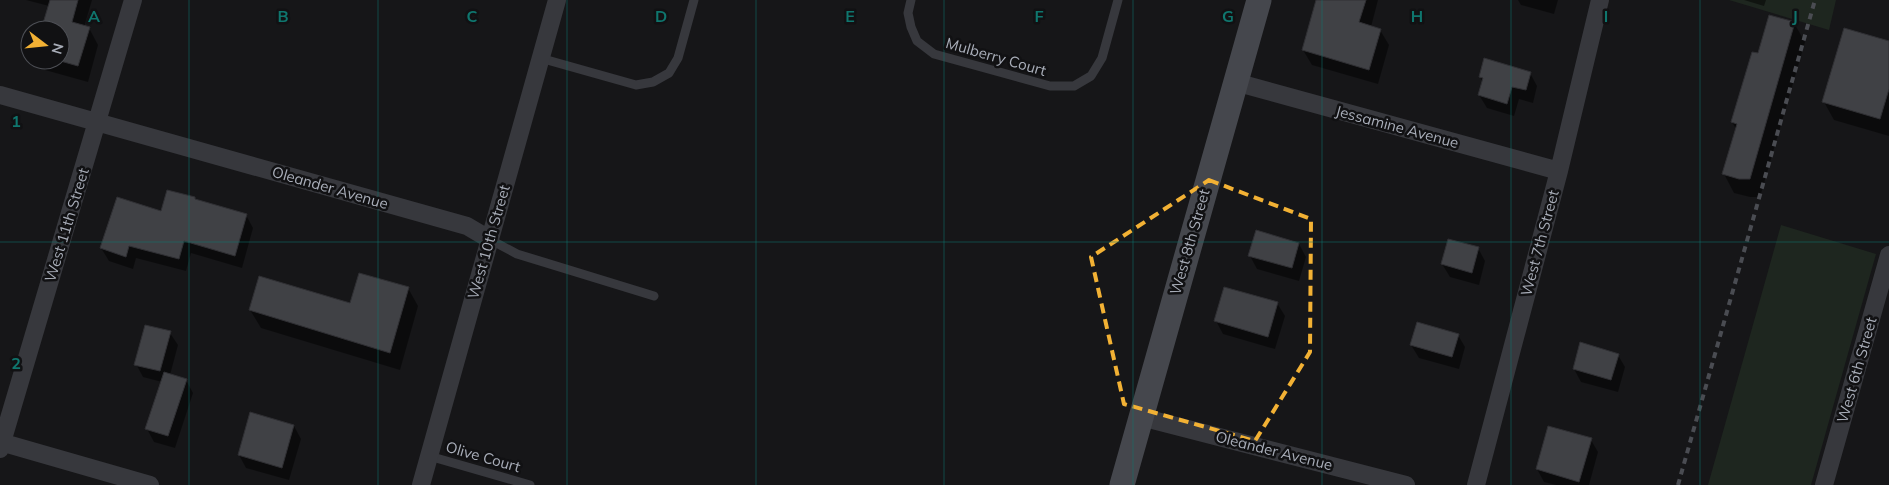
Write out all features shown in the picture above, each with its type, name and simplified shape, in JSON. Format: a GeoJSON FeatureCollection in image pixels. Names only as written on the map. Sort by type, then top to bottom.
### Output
{"type":"FeatureCollection","features":[{"type":"Feature","properties":{"kind":"street","name":"West 11th Street"},"geometry":{"type":"LineString","coordinates":[[1,444],[133,0]]}},
{"type":"Feature","properties":{"kind":"street","name":"West 10th Street"},"geometry":{"type":"LineString","coordinates":[[421,485],[556,0]]}},
{"type":"Feature","properties":{"kind":"street","name":"West 8th Street"},"geometry":{"type":"LineString","coordinates":[[1122,485],[1259,0]]}},
{"type":"Feature","properties":{"kind":"street","name":"West 7th Street"},"geometry":{"type":"LineString","coordinates":[[1476,485],[1559,171],[1600,0]]}},
{"type":"Feature","properties":{"kind":"street","name":"Jessamine Avenue"},"geometry":{"type":"LineString","coordinates":[[1235,82],[1559,171]]}},
{"type":"Feature","properties":{"kind":"street","name":"Oleander Avenue"},"geometry":{"type":"LineString","coordinates":[[0,95],[467,226],[489,240]]}},
{"type":"Feature","properties":{"kind":"street","name":"West 6th Street"},"geometry":{"type":"LineString","coordinates":[[1824,485],[1889,255]]}},
{"type":"Feature","properties":{"kind":"street","name":"Oleander Avenue"},"geometry":{"type":"LineString","coordinates":[[1141,417],[1406,485]]}},
{"type":"Feature","properties":{"kind":"street"},"geometry":{"type":"LineString","coordinates":[[1,444],[150,485]]}},
{"type":"Feature","properties":{"kind":"lane"},"geometry":{"type":"LineString","coordinates":[[540,58],[636,85],[653,82],[669,73],[678,58],[694,0]]}},
{"type":"Feature","properties":{"kind":"lane","name":"Mulberry Court"},"geometry":{"type":"LineString","coordinates":[[911,0],[908,13],[910,27],[917,41],[934,54],[1050,86],[1074,86],[1091,76],[1102,58],[1118,0]]}},
{"type":"Feature","properties":{"kind":"lane","name":"Oleander Avenue"},"geometry":{"type":"LineString","coordinates":[[489,240],[517,254],[654,296]]}},
{"type":"Feature","properties":{"kind":"lane","name":"Olive Court"},"geometry":{"type":"LineString","coordinates":[[430,456],[530,485]]}},
{"type":"Feature","properties":{"kind":"highlighted area"},"geometry":{"type":"Polygon","coordinates":[[[1209,180],[1311,219],[1310,352],[1255,441],[1124,404],[1091,257],[1209,180]]]}},
{"type":"Feature","properties":{"kind":"shaded area"},"geometry":{"type":"Polygon","coordinates":[[[1729,0],[1836,0],[1829,30],[1729,0]]]}},
{"type":"Feature","properties":{"kind":"shaded area"},"geometry":{"type":"Polygon","coordinates":[[[1781,225],[1876,254],[1811,485],[1708,485],[1781,225]]]}},
{"type":"Feature","properties":{"kind":"building"},"geometry":{"type":"Polygon","coordinates":[[[50,0],[78,0],[72,22],[90,27],[78,66],[70,64],[70,20],[44,20],[50,0]]]}},
{"type":"Feature","properties":{"kind":"building"},"geometry":{"type":"Polygon","coordinates":[[[1316,0],[1366,0],[1359,22],[1381,29],[1369,70],[1302,50],[1316,0]]]}},
{"type":"Feature","properties":{"kind":"building"},"geometry":{"type":"Polygon","coordinates":[[[1769,15],[1795,22],[1750,179],[1739,179],[1722,174],[1737,124],[1731,122],[1752,52],[1758,53],[1769,15]]]}},
{"type":"Feature","properties":{"kind":"building"},"geometry":{"type":"Polygon","coordinates":[[[1844,28],[1889,41],[1889,89],[1880,119],[1822,102],[1844,28]]]}},
{"type":"Feature","properties":{"kind":"building"},"geometry":{"type":"Polygon","coordinates":[[[1484,58],[1531,72],[1526,90],[1512,87],[1507,104],[1478,95],[1483,78],[1479,77],[1484,58]]]}},
{"type":"Feature","properties":{"kind":"building"},"geometry":{"type":"Polygon","coordinates":[[[167,190],[247,214],[235,256],[184,241],[179,259],[129,246],[126,257],[100,248],[117,197],[161,211],[167,190]]]}},
{"type":"Feature","properties":{"kind":"building"},"geometry":{"type":"Polygon","coordinates":[[[1256,230],[1299,243],[1292,268],[1248,256],[1256,230]]]}},
{"type":"Feature","properties":{"kind":"building"},"geometry":{"type":"Polygon","coordinates":[[[1448,239],[1479,247],[1472,273],[1441,264],[1448,239]]]}},
{"type":"Feature","properties":{"kind":"building"},"geometry":{"type":"Polygon","coordinates":[[[359,273],[409,287],[390,353],[249,310],[259,276],[350,303],[359,273]]]}},
{"type":"Feature","properties":{"kind":"building"},"geometry":{"type":"Polygon","coordinates":[[[1224,287],[1278,302],[1268,337],[1214,321],[1224,287]]]}},
{"type":"Feature","properties":{"kind":"building"},"geometry":{"type":"Polygon","coordinates":[[[1417,322],[1459,334],[1452,357],[1410,345],[1417,322]]]}},
{"type":"Feature","properties":{"kind":"building"},"geometry":{"type":"Polygon","coordinates":[[[145,325],[171,331],[160,371],[134,365],[145,325]]]}},
{"type":"Feature","properties":{"kind":"building"},"geometry":{"type":"Polygon","coordinates":[[[1580,342],[1619,354],[1611,380],[1573,369],[1580,342]]]}},
{"type":"Feature","properties":{"kind":"building"},"geometry":{"type":"Polygon","coordinates":[[[164,372],[187,379],[168,436],[145,429],[164,372]]]}},
{"type":"Feature","properties":{"kind":"building"},"geometry":{"type":"Polygon","coordinates":[[[250,412],[294,425],[282,468],[238,455],[250,412]]]}},
{"type":"Feature","properties":{"kind":"building"},"geometry":{"type":"Polygon","coordinates":[[[1548,426],[1592,438],[1579,482],[1536,469],[1548,426]]]}},
{"type":"Feature","properties":{"kind":"railway"},"geometry":{"type":"LineString","coordinates":[[1678,485],[1815,0]]}}]}
